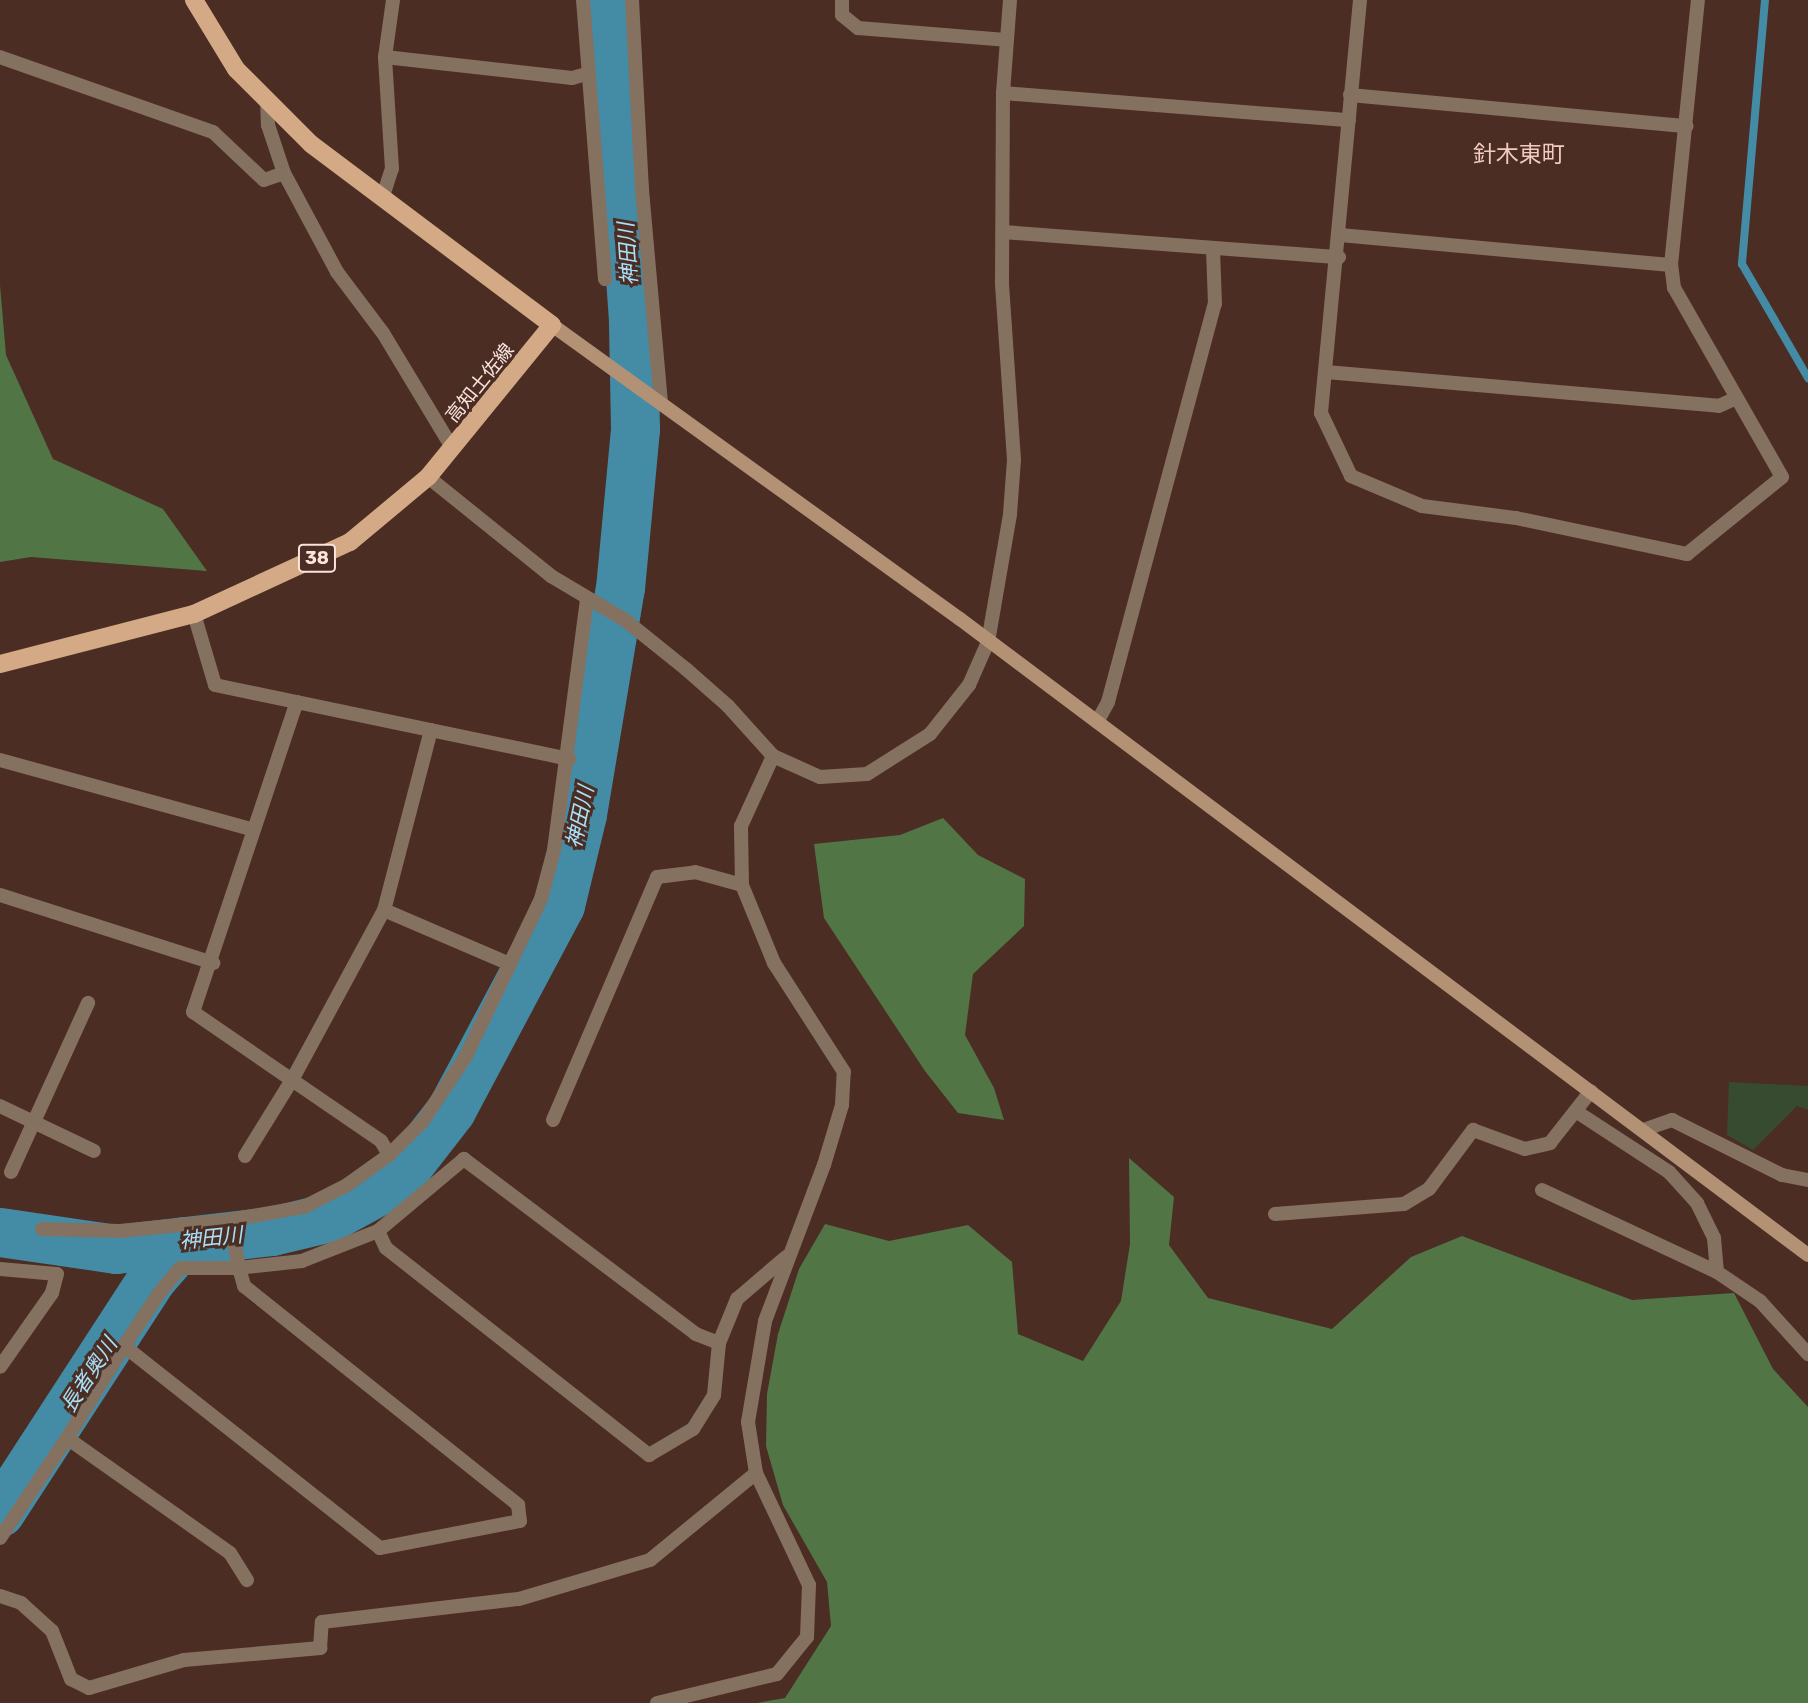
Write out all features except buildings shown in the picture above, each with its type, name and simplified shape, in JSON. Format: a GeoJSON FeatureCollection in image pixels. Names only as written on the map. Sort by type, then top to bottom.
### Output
{"type":"FeatureCollection","features":[{"type":"Feature","properties":{"kind":"main road"},"geometry":{"type":"LineString","coordinates":[[194,0],[236,69],[311,144],[552,325]]}},
{"type":"Feature","properties":{"kind":"main road","name":"高知土佐線"},"geometry":{"type":"LineString","coordinates":[[0,664],[194,614],[350,542],[428,477],[552,325]]}},
{"type":"Feature","properties":{"kind":"street"},"geometry":{"type":"LineString","coordinates":[[382,199],[391,169],[385,57],[393,0]]}},
{"type":"Feature","properties":{"kind":"street"},"geometry":{"type":"LineString","coordinates":[[583,0],[605,279]]}},
{"type":"Feature","properties":{"kind":"street"},"geometry":{"type":"LineString","coordinates":[[632,0],[642,190],[661,401]]}},
{"type":"Feature","properties":{"kind":"street"},"geometry":{"type":"LineString","coordinates":[[842,0],[842,15],[858,28],[1006,40]]}},
{"type":"Feature","properties":{"kind":"street"},"geometry":{"type":"LineString","coordinates":[[428,477],[486,527],[587,599],[625,620],[728,706],[773,756],[820,777],[867,774],[930,734],[969,685],[988,642],[1010,514],[1014,460],[1002,282],[1003,93],[1010,0]]}},
{"type":"Feature","properties":{"kind":"street"},"geometry":{"type":"LineString","coordinates":[[1360,0],[1350,95],[1339,257],[1321,413],[1351,476],[1422,506],[1584,531],[1687,554],[1782,477],[1734,398],[1674,288],[1671,265],[1698,0]]}},
{"type":"Feature","properties":{"kind":"street"},"geometry":{"type":"LineString","coordinates":[[0,57],[213,132],[264,180],[284,173]]}},
{"type":"Feature","properties":{"kind":"street"},"geometry":{"type":"LineString","coordinates":[[385,57],[572,78],[587,74]]}},
{"type":"Feature","properties":{"kind":"street"},"geometry":{"type":"LineString","coordinates":[[1003,93],[1349,120]]}},
{"type":"Feature","properties":{"kind":"street"},"geometry":{"type":"LineString","coordinates":[[1350,95],[1687,125]]}},
{"type":"Feature","properties":{"kind":"street"},"geometry":{"type":"LineString","coordinates":[[267,99],[268,125],[284,173],[337,272],[383,333],[453,449]]}},
{"type":"Feature","properties":{"kind":"street"},"geometry":{"type":"LineString","coordinates":[[1003,232],[1213,250],[1339,257]]}},
{"type":"Feature","properties":{"kind":"street"},"geometry":{"type":"LineString","coordinates":[[1340,235],[1671,265]]}},
{"type":"Feature","properties":{"kind":"street"},"geometry":{"type":"LineString","coordinates":[[1097,722],[1108,702],[1215,304],[1213,250]]}},
{"type":"Feature","properties":{"kind":"street"},"geometry":{"type":"LineString","coordinates":[[552,325],[648,391],[1097,722],[1808,1255]]}},
{"type":"Feature","properties":{"kind":"street"},"geometry":{"type":"LineString","coordinates":[[1326,372],[1719,407],[1734,398]]}},
{"type":"Feature","properties":{"kind":"street"},"geometry":{"type":"LineString","coordinates":[[42,1229],[120,1231],[231,1224],[304,1208],[390,1155],[423,1121],[466,1056],[541,899],[554,850],[569,760],[587,599]]}},
{"type":"Feature","properties":{"kind":"street"},"geometry":{"type":"LineString","coordinates":[[194,614],[215,685],[569,760]]}},
{"type":"Feature","properties":{"kind":"street"},"geometry":{"type":"LineString","coordinates":[[297,702],[213,963],[193,1012],[381,1141],[390,1155]]}},
{"type":"Feature","properties":{"kind":"street"},"geometry":{"type":"LineString","coordinates":[[244,1156],[292,1080],[384,910],[431,730]]}},
{"type":"Feature","properties":{"kind":"street"},"geometry":{"type":"LineString","coordinates":[[657,1703],[777,1674],[807,1637],[809,1584],[756,1473],[748,1422],[752,1376],[788,1256],[824,1165],[842,1105],[844,1072],[774,963],[742,885],[741,826],[773,756]]}},
{"type":"Feature","properties":{"kind":"street"},"geometry":{"type":"LineString","coordinates":[[0,760],[254,830]]}},
{"type":"Feature","properties":{"kind":"street"},"geometry":{"type":"LineString","coordinates":[[553,1120],[657,877],[695,872],[742,885]]}},
{"type":"Feature","properties":{"kind":"street"},"geometry":{"type":"LineString","coordinates":[[0,895],[213,963]]}},
{"type":"Feature","properties":{"kind":"street"},"geometry":{"type":"LineString","coordinates":[[384,910],[510,964]]}},
{"type":"Feature","properties":{"kind":"street"},"geometry":{"type":"LineString","coordinates":[[11,1172],[88,1003]]}},
{"type":"Feature","properties":{"kind":"street"},"geometry":{"type":"LineString","coordinates":[[1275,1214],[1404,1203],[1429,1189],[1473,1130],[1525,1149],[1550,1143],[1591,1091]]}},
{"type":"Feature","properties":{"kind":"street"},"geometry":{"type":"LineString","coordinates":[[0,1106],[94,1151]]}},
{"type":"Feature","properties":{"kind":"street"},"geometry":{"type":"LineString","coordinates":[[1577,1112],[1669,1172],[1697,1203],[1714,1238],[1717,1272]]}},
{"type":"Feature","properties":{"kind":"street"},"geometry":{"type":"LineString","coordinates":[[1643,1130],[1672,1120],[1782,1175],[1808,1180]]}},
{"type":"Feature","properties":{"kind":"street"},"geometry":{"type":"LineString","coordinates":[[0,1538],[124,1346],[180,1268],[237,1262],[302,1261],[378,1231],[464,1159],[696,1334],[719,1343]]}},
{"type":"Feature","properties":{"kind":"street"},"geometry":{"type":"LineString","coordinates":[[1542,1190],[1717,1272],[1760,1301],[1808,1354]]}},
{"type":"Feature","properties":{"kind":"street"},"geometry":{"type":"LineString","coordinates":[[124,1346],[380,1548],[520,1521],[518,1505],[244,1286],[231,1224]]}},
{"type":"Feature","properties":{"kind":"street"},"geometry":{"type":"LineString","coordinates":[[378,1231],[386,1248],[649,1455],[693,1429],[714,1395],[719,1343],[737,1299],[788,1256]]}},
{"type":"Feature","properties":{"kind":"street"},"geometry":{"type":"LineString","coordinates":[[0,1269],[57,1274],[52,1293],[0,1367]]}},
{"type":"Feature","properties":{"kind":"street"},"geometry":{"type":"LineString","coordinates":[[67,1438],[230,1553],[247,1580]]}},
{"type":"Feature","properties":{"kind":"street"},"geometry":{"type":"LineString","coordinates":[[0,1596],[21,1603],[52,1631],[71,1679],[89,1688],[184,1660],[320,1648],[322,1622],[519,1599],[649,1560],[756,1473]]}},
{"type":"Feature","properties":{"kind":"green space"},"geometry":{"type":"Polygon","coordinates":[[[0,285],[6,355],[53,459],[163,509],[207,571],[31,557],[0,562],[0,285]]]}},
{"type":"Feature","properties":{"kind":"green space"},"geometry":{"type":"Polygon","coordinates":[[[943,818],[978,855],[1025,879],[1024,926],[973,974],[965,1035],[994,1088],[1004,1120],[958,1113],[925,1071],[824,918],[814,844],[900,835],[943,818]]]}},
{"type":"Feature","properties":{"kind":"green space"},"geometry":{"type":"Polygon","coordinates":[[[1729,1082],[1808,1086],[1808,1110],[1797,1106],[1753,1150],[1727,1135],[1729,1082]]]}},
{"type":"Feature","properties":{"kind":"green space"},"geometry":{"type":"Polygon","coordinates":[[[1129,1158],[1174,1197],[1169,1245],[1208,1298],[1332,1329],[1411,1257],[1462,1236],[1632,1300],[1734,1293],[1773,1369],[1808,1407],[1808,1703],[757,1703],[785,1698],[831,1626],[827,1582],[783,1505],[766,1446],[767,1394],[778,1334],[799,1269],[825,1224],[889,1241],[968,1225],[1012,1262],[1018,1334],[1083,1361],[1121,1301],[1130,1244],[1129,1158]]]}},
{"type":"Feature","properties":{"kind":"waterway","name":"神田川"},"geometry":{"type":"LineString","coordinates":[[0,1232],[116,1249],[272,1231],[330,1217],[396,1181],[451,1110],[560,905],[582,814],[620,588],[635,429],[633,320],[610,0]]}},
{"type":"Feature","properties":{"kind":"waterway"},"geometry":{"type":"LineString","coordinates":[[1765,0],[1742,264],[1808,378]]}},
{"type":"Feature","properties":{"kind":"waterway","name":"長者奥川"},"geometry":{"type":"LineString","coordinates":[[0,1512],[152,1278],[184,1241]]}},
{"type":"Feature","properties":{"kind":"district","name":"針木東町"},"geometry":{"type":"Point","coordinates":[1519,154]}}]}
